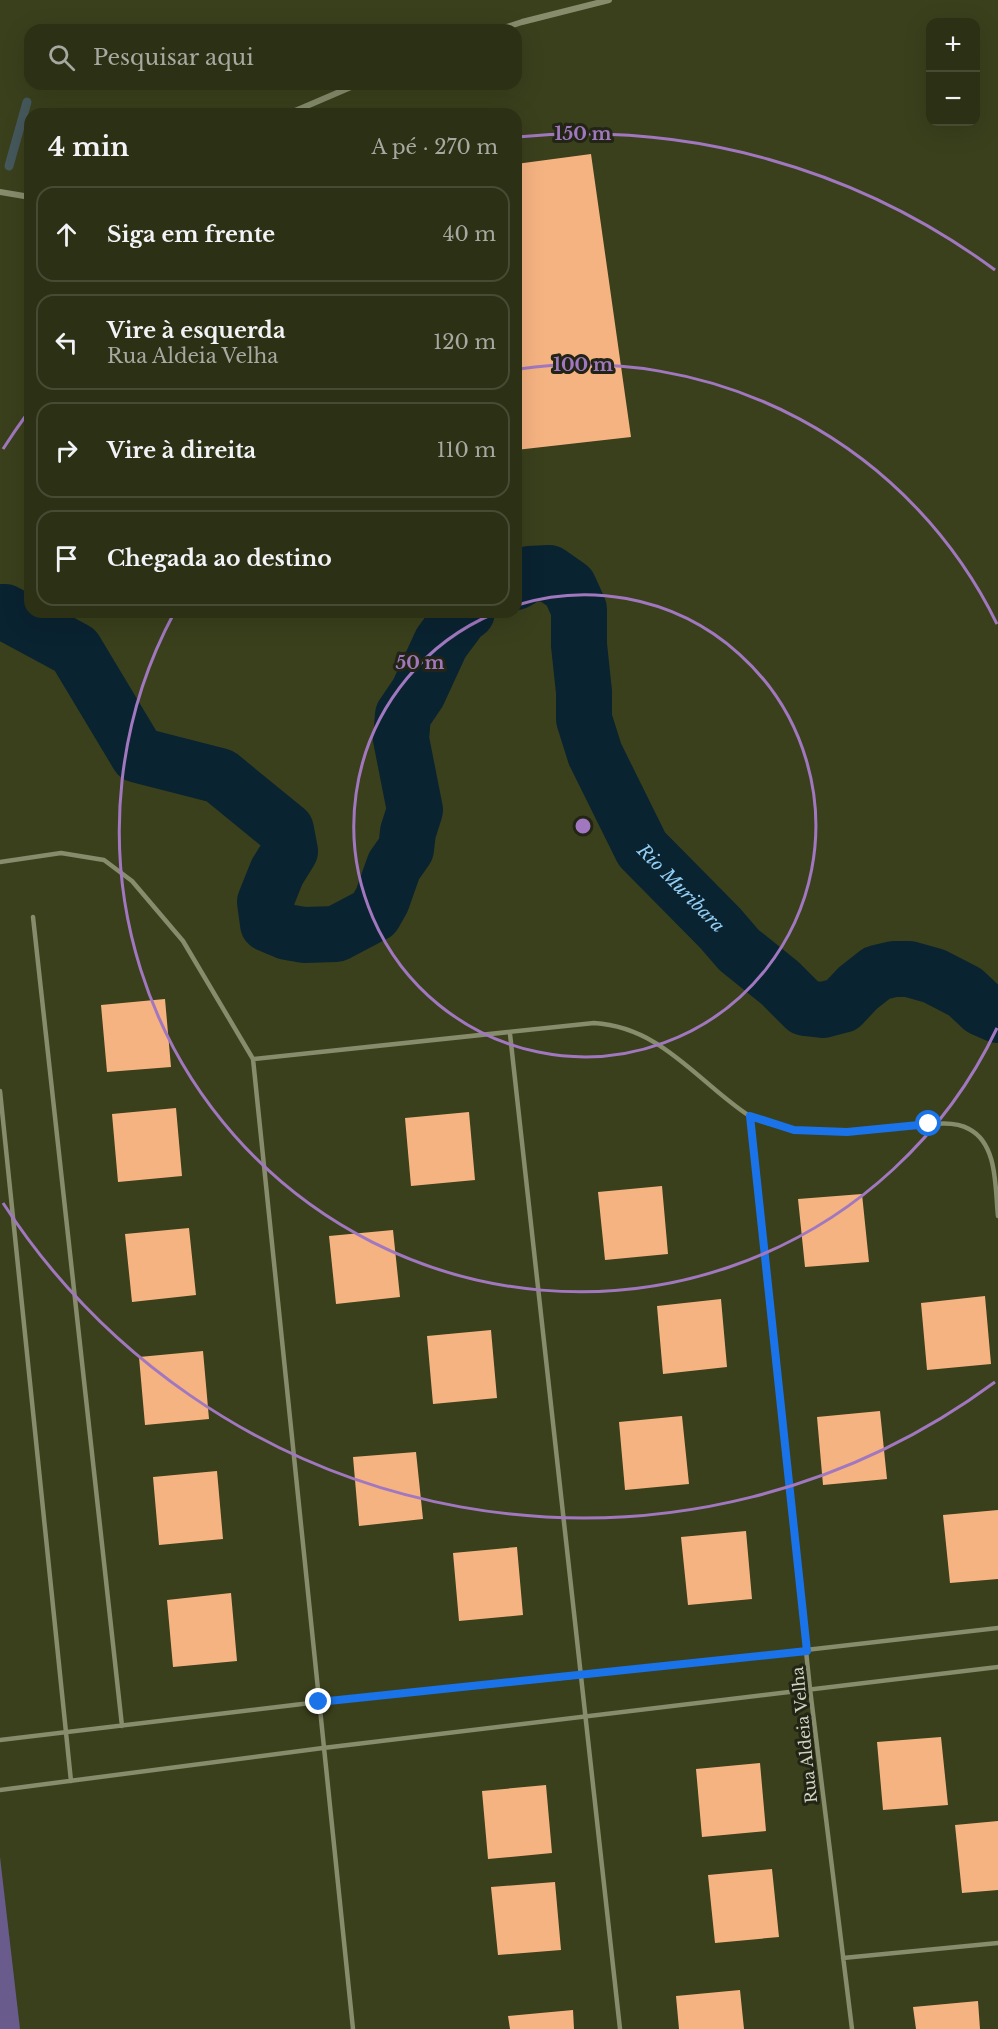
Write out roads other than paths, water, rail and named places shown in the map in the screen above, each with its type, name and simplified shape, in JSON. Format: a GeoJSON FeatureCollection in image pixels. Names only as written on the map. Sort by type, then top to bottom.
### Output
{"type":"FeatureCollection","features":[{"type":"Feature","properties":{"kind":"street"},"geometry":{"type":"LineString","coordinates":[[516,24],[609,0]]}},
{"type":"Feature","properties":{"kind":"street"},"geometry":{"type":"LineString","coordinates":[[302,108],[344,90]]}},
{"type":"Feature","properties":{"kind":"street"},"geometry":{"type":"LineString","coordinates":[[0,192],[24,196]]}},
{"type":"Feature","properties":{"kind":"lane"},"geometry":{"type":"LineString","coordinates":[[0,862],[61,854],[104,860],[132,881],[183,941],[253,1059],[353,2029]]}},
{"type":"Feature","properties":{"kind":"lane"},"geometry":{"type":"LineString","coordinates":[[33,917],[122,1726]]}},
{"type":"Feature","properties":{"kind":"lane"},"geometry":{"type":"LineString","coordinates":[[253,1059],[510,1034],[594,1023],[612,1024],[628,1029],[670,1052],[750,1116],[794,1130],[847,1132],[929,1124],[951,1124],[968,1128],[983,1139],[992,1161],[998,1216]]}},
{"type":"Feature","properties":{"kind":"lane"},"geometry":{"type":"LineString","coordinates":[[510,1034],[620,2029]]}},
{"type":"Feature","properties":{"kind":"lane"},"geometry":{"type":"LineString","coordinates":[[0,1091],[71,1781]]}},
{"type":"Feature","properties":{"kind":"lane","name":"Rua Aldeia Velha"},"geometry":{"type":"LineString","coordinates":[[750,1116],[810,1689],[852,2029]]}},
{"type":"Feature","properties":{"kind":"lane"},"geometry":{"type":"LineString","coordinates":[[0,1740],[319,1702],[580,1676],[998,1628]]}},
{"type":"Feature","properties":{"kind":"lane"},"geometry":{"type":"LineString","coordinates":[[0,1790],[323,1748],[998,1667]]}},
{"type":"Feature","properties":{"kind":"lane"},"geometry":{"type":"LineString","coordinates":[[843,1958],[998,1942]]}},
{"type":"Feature","properties":{"kind":"waterway"},"geometry":{"type":"LineString","coordinates":[[25,108],[27,102]]}},
{"type":"Feature","properties":{"kind":"waterway"},"geometry":{"type":"LineString","coordinates":[[9,166],[24,113]]}},
{"type":"Feature","properties":{"kind":"waterway","name":"Rio Muribara"},"geometry":{"type":"LineString","coordinates":[[522,578],[529,574],[549,573],[569,587],[579,609],[584,719],[595,754],[642,849],[739,950],[780,983],[805,1008],[823,1010],[842,1005],[877,973],[894,969],[909,969],[934,976],[965,992],[982,1008],[998,1015]]}},
{"type":"Feature","properties":{"kind":"waterway","name":"Rio Muribara"},"geometry":{"type":"LineString","coordinates":[[0,612],[5,612],[75,650],[138,755],[220,776],[286,830],[290,851],[277,872],[265,902],[268,924],[287,932],[304,935],[336,934],[374,914],[382,900],[394,866],[406,849],[408,832],[415,810],[401,739],[403,715],[418,693],[441,643],[460,618]]}}]}
